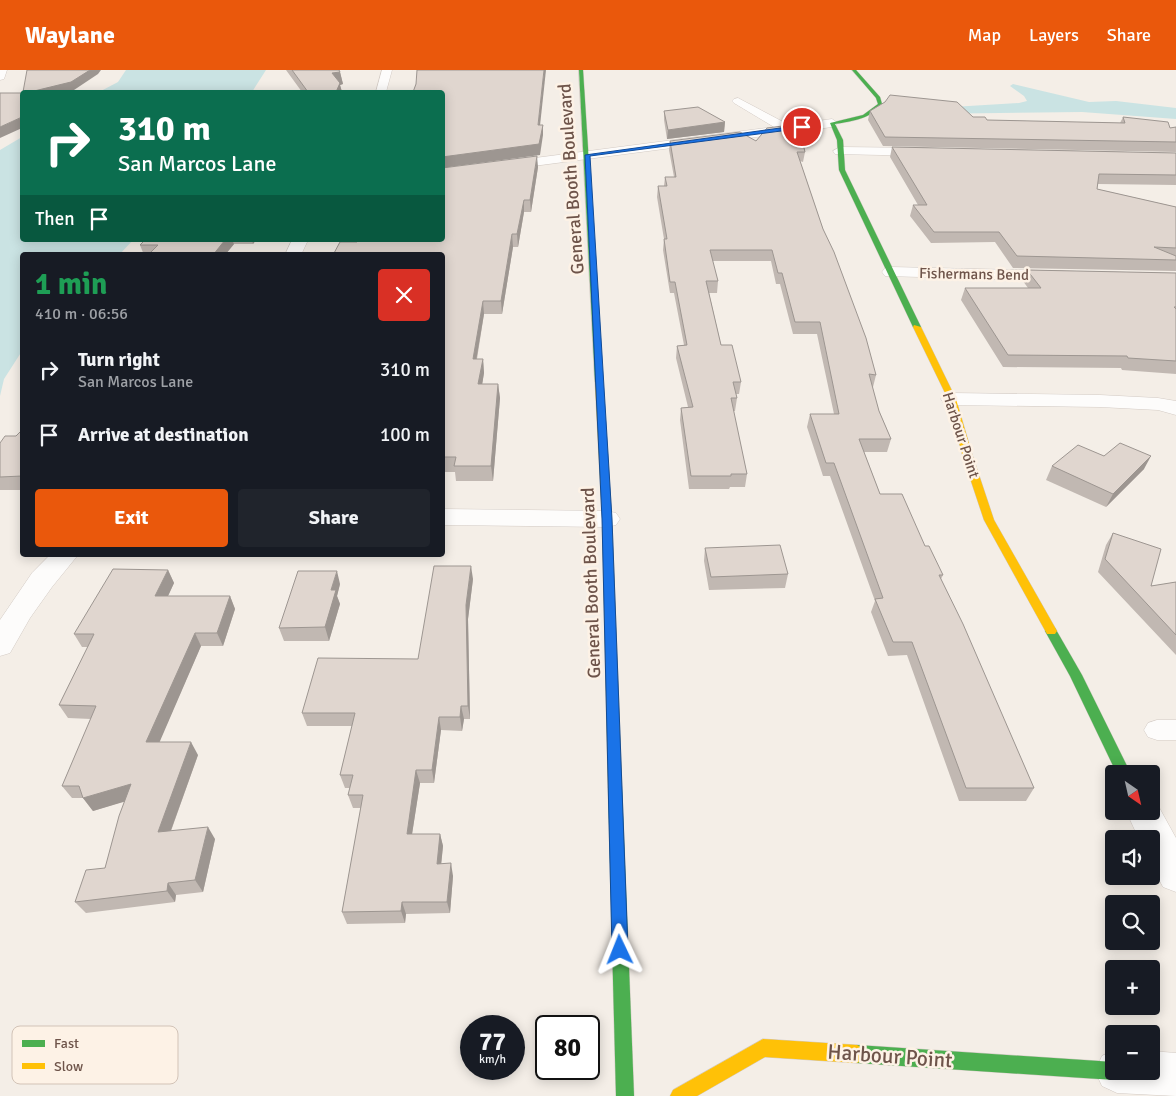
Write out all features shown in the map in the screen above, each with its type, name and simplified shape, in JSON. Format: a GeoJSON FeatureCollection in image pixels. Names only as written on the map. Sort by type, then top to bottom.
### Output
{"type":"FeatureCollection","features":[{"type":"Feature","properties":{"kind":"main road","name":"General Booth Boulevard"},"geometry":{"type":"LineString","coordinates":[[581,70],[588,155],[607,519],[626,1096]]}},
{"type":"Feature","properties":{"kind":"main road"},"geometry":{"type":"LineString","coordinates":[[832,123],[863,116],[879,107],[878,98],[854,70]]}},
{"type":"Feature","properties":{"kind":"main road","name":"Harbour Point"},"geometry":{"type":"LineString","coordinates":[[832,123],[840,140],[842,170],[952,400],[967,454],[989,520],[1026,582],[1076,675],[1120,765]]}},
{"type":"Feature","properties":{"kind":"main road","name":"Harbour Point"},"geometry":{"type":"LineString","coordinates":[[679,1096],[763,1048],[1105,1070]]}},
{"type":"Feature","properties":{"kind":"street"},"geometry":{"type":"LineString","coordinates":[[0,77],[2,70]]}},
{"type":"Feature","properties":{"kind":"street"},"geometry":{"type":"LineString","coordinates":[[382,90],[387,70]]}},
{"type":"Feature","properties":{"kind":"street"},"geometry":{"type":"LineString","coordinates":[[738,101],[787,129]]}},
{"type":"Feature","properties":{"kind":"street"},"geometry":{"type":"LineString","coordinates":[[445,174],[832,123]]}},
{"type":"Feature","properties":{"kind":"street"},"geometry":{"type":"LineString","coordinates":[[840,151],[939,152]]}},
{"type":"Feature","properties":{"kind":"street","name":"Fishermans Bend"},"geometry":{"type":"LineString","coordinates":[[891,272],[1078,276]]}},
{"type":"Feature","properties":{"kind":"street"},"geometry":{"type":"LineString","coordinates":[[952,400],[1100,401],[1158,404],[1176,408]]}},
{"type":"Feature","properties":{"kind":"street"},"geometry":{"type":"LineString","coordinates":[[445,517],[607,519]]}},
{"type":"Feature","properties":{"kind":"street"},"geometry":{"type":"LineString","coordinates":[[0,645],[20,611],[42,580],[63,557]]}},
{"type":"Feature","properties":{"kind":"street"},"geometry":{"type":"LineString","coordinates":[[1148,820],[1176,875]]}},
{"type":"Feature","properties":{"kind":"street","name":"Harbour Point"},"geometry":{"type":"LineString","coordinates":[[1160,1074],[1176,1075]]}},
{"type":"Feature","properties":{"kind":"water"},"geometry":{"type":"Polygon","coordinates":[[[126,70],[266,70],[253,90],[103,90],[118,82],[126,70]]]}},
{"type":"Feature","properties":{"kind":"water"},"geometry":{"type":"Polygon","coordinates":[[[1013,84],[1089,102],[1116,101],[1176,108],[1176,119],[1082,112],[926,114],[919,109],[1027,101],[1024,96],[1010,86],[1013,84]]]}},
{"type":"Feature","properties":{"kind":"water"},"geometry":{"type":"Polygon","coordinates":[[[20,138],[20,242],[131,242],[122,252],[20,252],[20,354],[4,379],[0,396],[0,150],[20,138]]]}},
{"type":"Feature","properties":{"kind":"building"},"geometry":{"type":"Polygon","coordinates":[[[27,70],[90,70],[71,82],[38,90],[23,90],[27,70]]]}},
{"type":"Feature","properties":{"kind":"building"},"geometry":{"type":"Polygon","coordinates":[[[292,70],[339,70],[340,72],[332,73],[340,83],[337,90],[307,90],[292,70]]]}},
{"type":"Feature","properties":{"kind":"building"},"geometry":{"type":"Polygon","coordinates":[[[417,70],[544,70],[538,125],[543,125],[539,144],[445,157],[445,90],[414,90],[417,70]]]}},
{"type":"Feature","properties":{"kind":"building"},"geometry":{"type":"Polygon","coordinates":[[[0,93],[20,93],[20,118],[0,127],[0,93]]]}},
{"type":"Feature","properties":{"kind":"building"},"geometry":{"type":"Polygon","coordinates":[[[890,95],[957,102],[973,117],[985,117],[987,120],[1125,123],[1123,117],[1168,122],[1170,128],[1176,127],[1176,142],[885,137],[870,111],[885,102],[890,95]]]}},
{"type":"Feature","properties":{"kind":"building"},"geometry":{"type":"Polygon","coordinates":[[[698,107],[725,122],[668,130],[664,111],[698,107]]]}},
{"type":"Feature","properties":{"kind":"building"},"geometry":{"type":"Polygon","coordinates":[[[798,124],[805,152],[797,152],[823,229],[834,252],[866,338],[876,375],[869,374],[879,411],[891,439],[859,439],[880,494],[902,494],[925,546],[929,546],[943,575],[939,575],[963,624],[1034,788],[966,788],[912,642],[893,642],[875,599],[883,598],[834,463],[826,463],[810,414],[839,414],[820,322],[795,322],[782,273],[778,273],[772,250],[710,250],[718,281],[706,281],[721,345],[732,345],[741,382],[733,382],[737,398],[731,398],[747,474],[691,476],[681,408],[693,407],[677,346],[687,345],[675,282],[670,282],[664,239],[667,239],[658,186],[667,186],[665,177],[676,177],[670,141],[740,132],[756,141],[767,128],[798,124]]]}},
{"type":"Feature","properties":{"kind":"building"},"geometry":{"type":"Polygon","coordinates":[[[892,147],[1176,153],[1176,175],[1099,174],[1097,189],[1176,207],[1176,248],[1154,247],[1176,256],[1176,260],[1017,256],[999,232],[934,232],[913,205],[927,205],[892,147]]]}},
{"type":"Feature","properties":{"kind":"building"},"geometry":{"type":"Polygon","coordinates":[[[537,156],[530,200],[524,200],[517,234],[512,234],[501,301],[483,301],[473,359],[483,359],[478,384],[498,384],[491,466],[454,466],[456,457],[445,457],[445,252],[335,252],[340,242],[445,242],[445,168],[537,156]]]}},
{"type":"Feature","properties":{"kind":"building"},"geometry":{"type":"Polygon","coordinates":[[[143,242],[223,242],[215,252],[151,252],[158,245],[140,245],[143,242]]]}},
{"type":"Feature","properties":{"kind":"building"},"geometry":{"type":"Polygon","coordinates":[[[1027,270],[1176,273],[1176,307],[1174,307],[1176,309],[1176,361],[1128,358],[1127,356],[1008,355],[965,288],[1041,288],[1027,270]]]}},
{"type":"Feature","properties":{"kind":"building"},"geometry":{"type":"Polygon","coordinates":[[[20,432],[20,476],[0,477],[0,443],[5,436],[16,436],[20,432]]]}},
{"type":"Feature","properties":{"kind":"building"},"geometry":{"type":"Polygon","coordinates":[[[1120,443],[1151,456],[1113,494],[1052,466],[1078,445],[1104,456],[1120,443]]]}},
{"type":"Feature","properties":{"kind":"building"},"geometry":{"type":"Polygon","coordinates":[[[1113,533],[1161,549],[1151,586],[1176,582],[1176,635],[1105,559],[1113,533]]]}},
{"type":"Feature","properties":{"kind":"building"},"geometry":{"type":"Polygon","coordinates":[[[780,545],[788,574],[711,577],[705,548],[780,545]]]}},
{"type":"Feature","properties":{"kind":"building"},"geometry":{"type":"Polygon","coordinates":[[[434,566],[471,566],[466,605],[468,706],[461,706],[460,717],[439,717],[432,770],[416,770],[407,834],[440,834],[437,864],[451,863],[447,902],[402,902],[401,911],[342,912],[363,795],[348,795],[353,775],[340,775],[355,713],[302,713],[318,658],[418,659],[434,566]]]}},
{"type":"Feature","properties":{"kind":"building"},"geometry":{"type":"Polygon","coordinates":[[[113,569],[168,570],[155,596],[230,596],[217,633],[195,633],[146,742],[191,742],[158,832],[208,827],[195,880],[168,883],[167,891],[75,902],[86,870],[105,868],[119,816],[131,784],[83,798],[79,786],[62,786],[96,706],[59,705],[94,634],[74,634],[113,569]]]}},
{"type":"Feature","properties":{"kind":"building"},"geometry":{"type":"Polygon","coordinates":[[[298,571],[337,571],[331,590],[336,590],[325,627],[279,628],[298,571]]]}},
{"type":"Feature","properties":{"kind":"traffic: fast"},"geometry":{"type":"LineString","coordinates":[[581,70],[599,382]]}},
{"type":"Feature","properties":{"kind":"traffic: fast"},"geometry":{"type":"LineString","coordinates":[[854,70],[878,98],[880,104],[864,116],[832,123],[840,140],[842,170],[917,327]]}},
{"type":"Feature","properties":{"kind":"traffic: fast"},"geometry":{"type":"LineString","coordinates":[[1051,631],[1076,675],[1120,765]]}},
{"type":"Feature","properties":{"kind":"traffic: fast"},"geometry":{"type":"LineString","coordinates":[[615,787],[625,1096]]}},
{"type":"Feature","properties":{"kind":"traffic: fast"},"geometry":{"type":"LineString","coordinates":[[857,1054],[1105,1070]]}},
{"type":"Feature","properties":{"kind":"traffic: slow"},"geometry":{"type":"LineString","coordinates":[[917,327],[952,399],[967,454],[989,520],[1051,631]]}},
{"type":"Feature","properties":{"kind":"traffic: slow"},"geometry":{"type":"LineString","coordinates":[[599,382],[607,519],[615,787]]}},
{"type":"Feature","properties":{"kind":"traffic: slow"},"geometry":{"type":"LineString","coordinates":[[679,1096],[763,1048],[857,1054]]}},
{"type":"Feature","properties":{"kind":"route"},"geometry":{"type":"LineString","coordinates":[[620,950],[607,519],[588,155],[802,127]]}}]}
